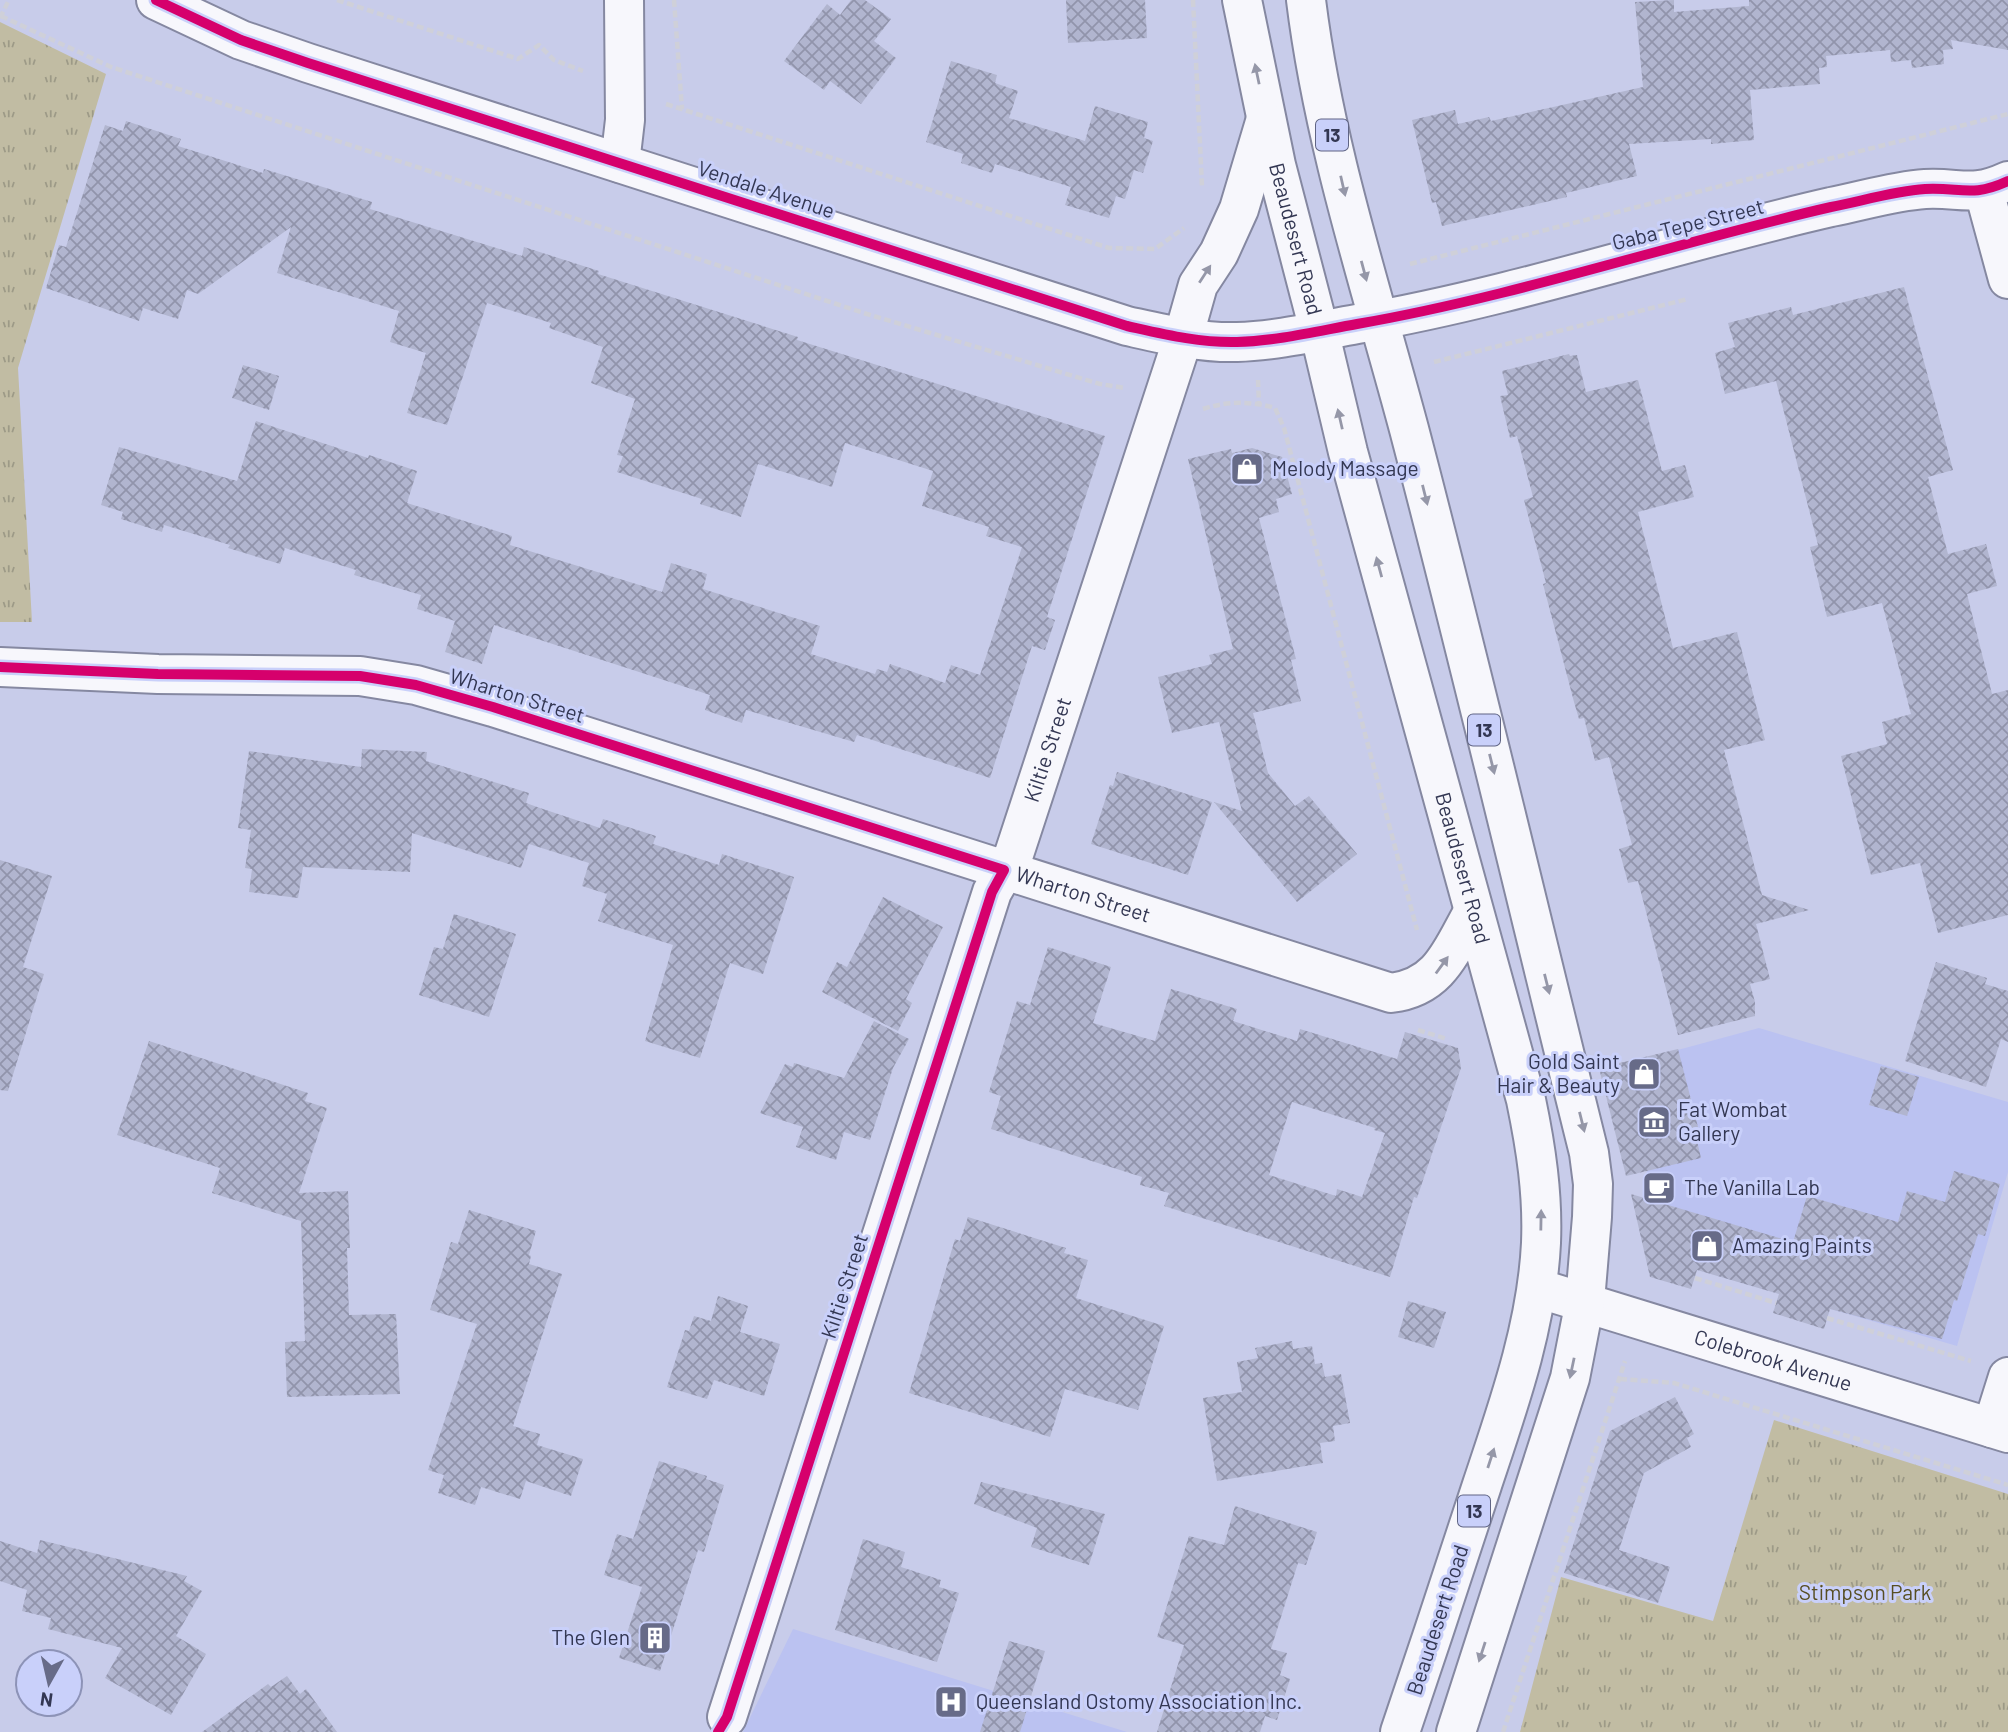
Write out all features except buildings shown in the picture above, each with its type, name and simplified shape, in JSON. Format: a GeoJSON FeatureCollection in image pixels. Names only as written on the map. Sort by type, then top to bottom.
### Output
{"type":"FeatureCollection","features":[{"type":"Feature","properties":{"kind":"main road","name":"Vendale Avenue"},"geometry":{"type":"LineString","coordinates":[[156,0],[252,44],[1118,323],[1184,338],[1238,342],[1377,320]]}},
{"type":"Feature","properties":{"kind":"main road"},"geometry":{"type":"LineString","coordinates":[[620,163],[626,88],[624,0]]}},
{"type":"Feature","properties":{"kind":"main road","name":"Beaudesert Road"},"geometry":{"type":"LineString","coordinates":[[1242,0],[1276,165],[1348,452],[1526,1100],[1542,1200],[1537,1288],[1508,1406],[1401,1732]]}},
{"type":"Feature","properties":{"kind":"main road","name":"13"},"geometry":{"type":"LineString","coordinates":[[1306,0],[1314,59],[1360,255],[1408,427],[1589,1153],[1593,1184],[1586,1301],[1570,1378],[1456,1732]]}},
{"type":"Feature","properties":{"kind":"main road","name":"Kiltie Street"},"geometry":{"type":"LineString","coordinates":[[727,1717],[992,892],[1014,854],[1184,338],[1198,285],[1219,253],[1239,209],[1266,117]]}},
{"type":"Feature","properties":{"kind":"main road"},"geometry":{"type":"LineString","coordinates":[[1996,186],[1993,218],[2008,279]]}},
{"type":"Feature","properties":{"kind":"main road","name":"Gaba Tepe Street"},"geometry":{"type":"LineString","coordinates":[[1377,320],[1422,313],[1828,208],[1910,190],[1927,188],[1968,192],[1996,186]]}},
{"type":"Feature","properties":{"kind":"main road","name":"Wharton Street"},"geometry":{"type":"LineString","coordinates":[[0,667],[158,674],[359,676],[416,685],[494,707],[1391,993],[1410,991],[1430,980],[1444,964],[1473,912]]}},
{"type":"Feature","properties":{"kind":"main road","name":"Colebrook Avenue"},"geometry":{"type":"LineString","coordinates":[[1537,1288],[2000,1430]]}},
{"type":"Feature","properties":{"kind":"main road"},"geometry":{"type":"LineString","coordinates":[[2000,1430],[2008,1377]]}},
{"type":"Feature","properties":{"kind":"path"},"geometry":{"type":"LineString","coordinates":[[9,0],[0,18],[124,71],[867,314],[1100,384],[1132,388]]}},
{"type":"Feature","properties":{"kind":"path"},"geometry":{"type":"LineString","coordinates":[[337,0],[519,59],[538,45],[554,60]]}},
{"type":"Feature","properties":{"kind":"path"},"geometry":{"type":"LineString","coordinates":[[674,0],[682,109]]}},
{"type":"Feature","properties":{"kind":"path"},"geometry":{"type":"LineString","coordinates":[[1192,0],[1203,199]]}},
{"type":"Feature","properties":{"kind":"path"},"geometry":{"type":"LineString","coordinates":[[663,103],[1110,248],[1156,249],[1185,227]]}},
{"type":"Feature","properties":{"kind":"path"},"geometry":{"type":"LineString","coordinates":[[1410,264],[2008,114]]}},
{"type":"Feature","properties":{"kind":"path"},"geometry":{"type":"LineString","coordinates":[[1434,362],[1688,299]]}},
{"type":"Feature","properties":{"kind":"path"},"geometry":{"type":"LineString","coordinates":[[1259,386],[1259,404]]}},
{"type":"Feature","properties":{"kind":"path"},"geometry":{"type":"LineString","coordinates":[[1196,411],[1242,402],[1259,404],[1275,408],[1284,428],[1419,938]]}},
{"type":"Feature","properties":{"kind":"path"},"geometry":{"type":"LineString","coordinates":[[1695,1278],[1776,1303]]}},
{"type":"Feature","properties":{"kind":"path"},"geometry":{"type":"LineString","coordinates":[[1827,1318],[1972,1362]]}},
{"type":"Feature","properties":{"kind":"path"},"geometry":{"type":"LineString","coordinates":[[1503,1732],[1625,1361]]}},
{"type":"Feature","properties":{"kind":"path"},"geometry":{"type":"LineString","coordinates":[[1620,1379],[1674,1383],[2008,1485]]}},
{"type":"Feature","properties":{"kind":"shaded area"},"geometry":{"type":"Polygon","coordinates":[[[1759,1028],[2008,1102],[2008,1172],[1957,1346],[1671,1262],[1647,1171],[1674,1051],[1759,1028]]]}},
{"type":"Feature","properties":{"kind":"shaded area"},"geometry":{"type":"Polygon","coordinates":[[[793,1629],[1127,1732],[743,1732],[793,1629]]]}},
{"type":"Feature","properties":{"kind":"green space"},"geometry":{"type":"Polygon","coordinates":[[[0,22],[106,74],[18,368],[32,622],[0,622],[0,22]]]}},
{"type":"Feature","properties":{"kind":"green space","name":"Stimpson Park"},"geometry":{"type":"Polygon","coordinates":[[[1774,1420],[2008,1494],[2008,1732],[1520,1732],[1561,1577],[1713,1621],[1774,1420]]]}},
{"type":"Feature","properties":{"kind":"cycle path"},"geometry":{"type":"LineString","coordinates":[[156,0],[241,40],[308,63],[1127,326],[1209,341],[1237,342],[1282,338],[1417,312],[1878,196],[1925,189],[1984,189],[2008,181]]}},
{"type":"Feature","properties":{"kind":"cycle path"},"geometry":{"type":"LineString","coordinates":[[0,667],[158,674],[360,676],[416,685],[493,707],[1004,870],[992,892],[727,1717],[718,1732]]}},
{"type":"Feature","properties":{"kind":"place","name":"Melody Massage"},"geometry":{"type":"Point","coordinates":[1247,469]}},
{"type":"Feature","properties":{"kind":"place","name":"Gold Saint Hair & Beauty"},"geometry":{"type":"Point","coordinates":[1644,1074]}},
{"type":"Feature","properties":{"kind":"place","name":"Fat Wombat Gallery"},"geometry":{"type":"Point","coordinates":[1654,1122]}},
{"type":"Feature","properties":{"kind":"place","name":"The Vanilla Lab"},"geometry":{"type":"Point","coordinates":[1659,1188]}},
{"type":"Feature","properties":{"kind":"place","name":"Amazing Paints"},"geometry":{"type":"Point","coordinates":[1707,1246]}},
{"type":"Feature","properties":{"kind":"place","name":"The Glen"},"geometry":{"type":"Point","coordinates":[655,1638]}},
{"type":"Feature","properties":{"kind":"place","name":"Queensland Ostomy Association Inc."},"geometry":{"type":"Point","coordinates":[951,1702]}}]}
